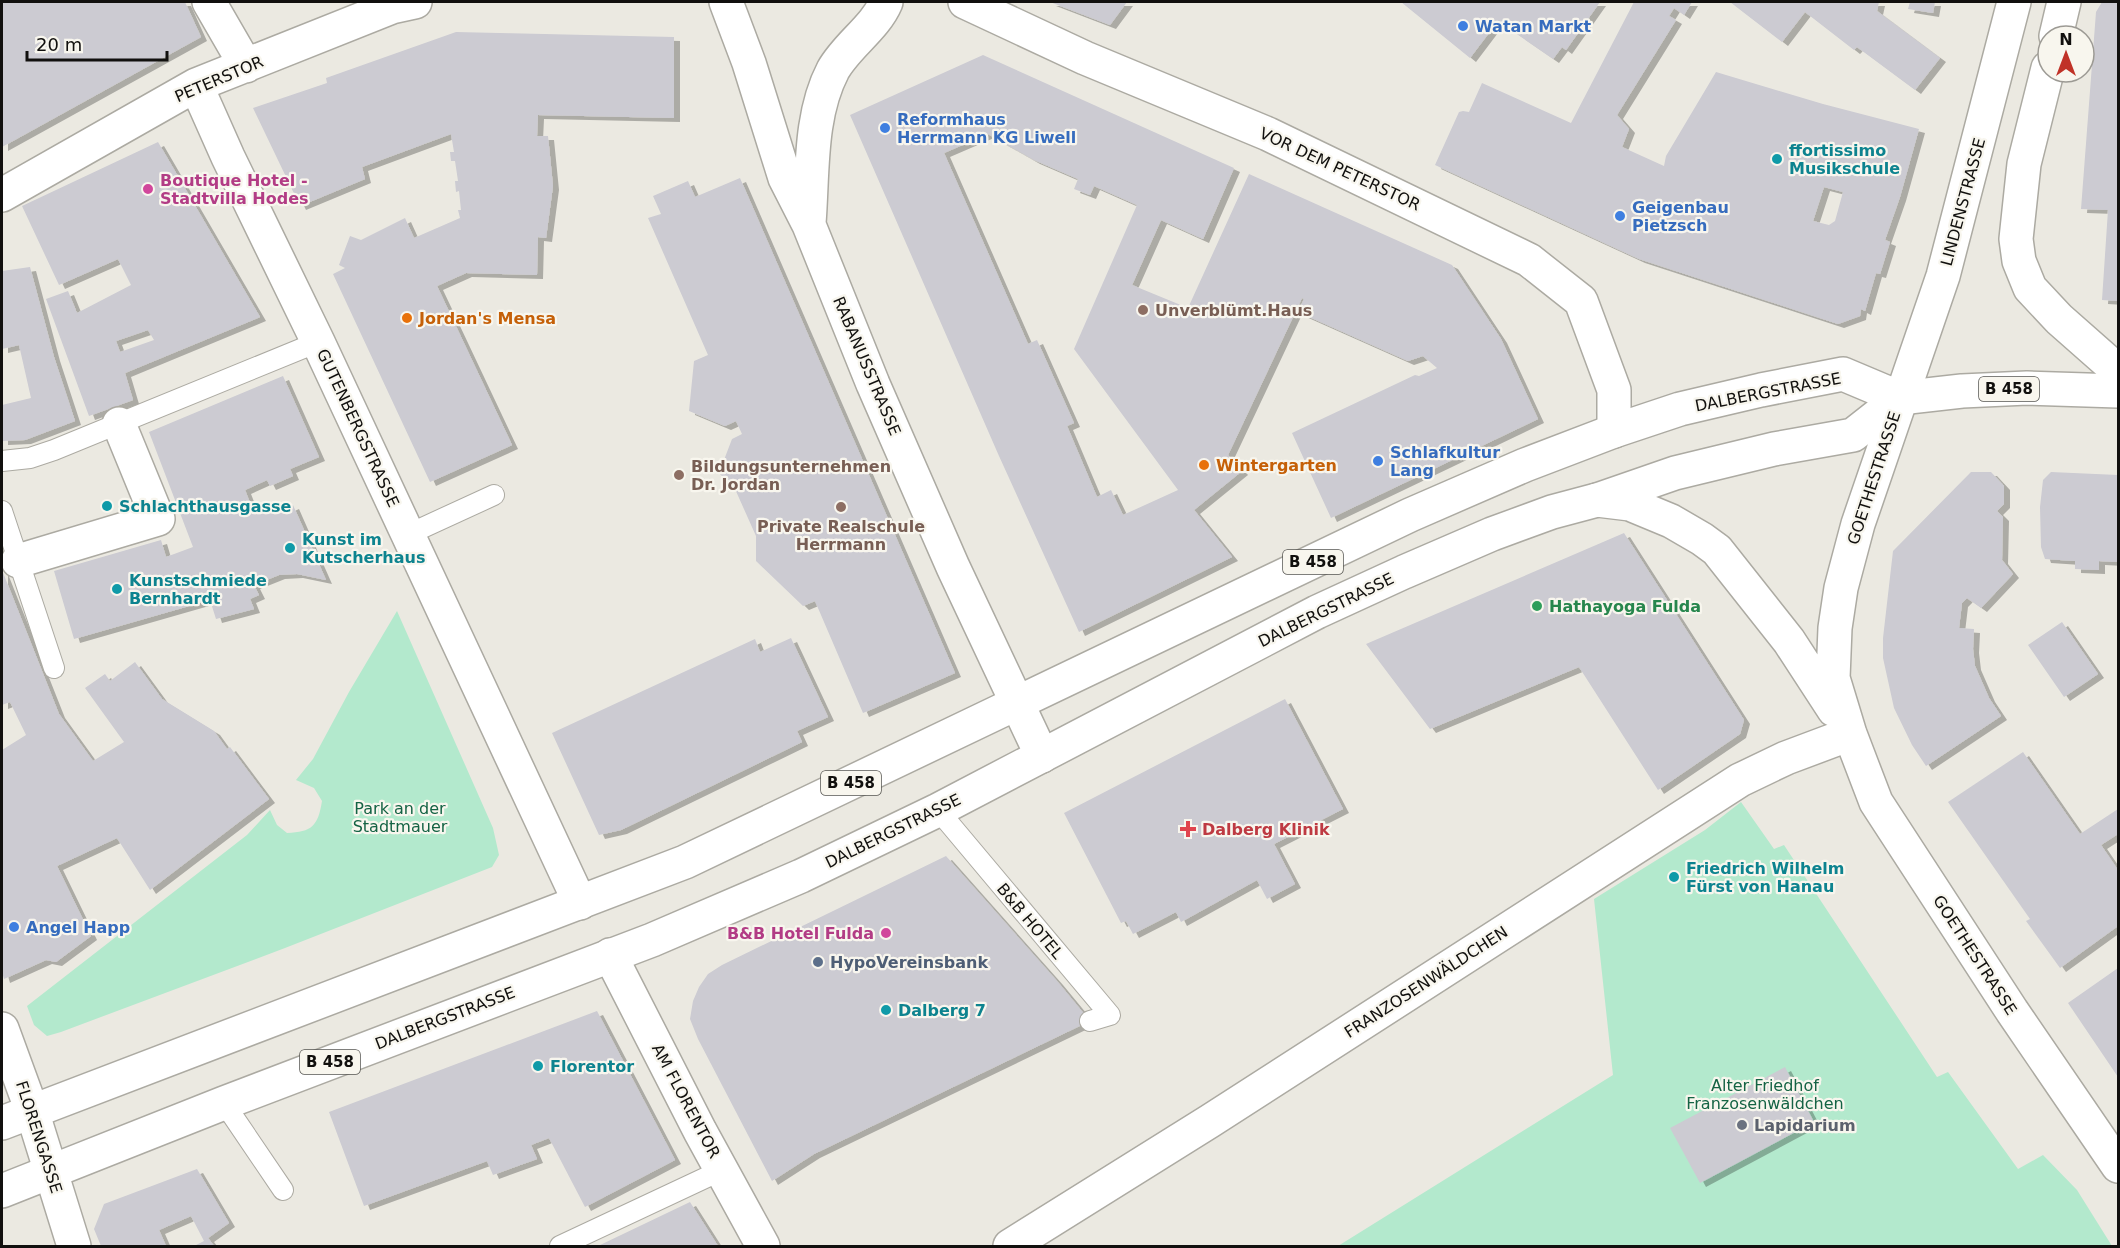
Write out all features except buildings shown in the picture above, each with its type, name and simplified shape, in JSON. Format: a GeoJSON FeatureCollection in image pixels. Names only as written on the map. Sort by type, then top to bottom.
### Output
{"type":"FeatureCollection","features":[{"type":"Feature","properties":{"kind":"street"},"geometry":{"type":"LineString","coordinates":[[209,2],[246,66]]}},
{"type":"Feature","properties":{"kind":"street","name":"PETERSTOR"},"geometry":{"type":"LineString","coordinates":[[2,195],[196,85],[392,7],[415,2]]}},
{"type":"Feature","properties":{"kind":"street","name":"RABANUSSTRASSE"},"geometry":{"type":"LineString","coordinates":[[726,2],[785,178],[809,225],[892,427],[964,593],[1042,756]]}},
{"type":"Feature","properties":{"kind":"street"},"geometry":{"type":"LineString","coordinates":[[809,225],[815,132],[821,100],[834,69],[881,12],[886,2]]}},
{"type":"Feature","properties":{"kind":"street","name":"VOR DEM PETERSTOR"},"geometry":{"type":"LineString","coordinates":[[965,2],[1085,58],[1268,134],[1529,260],[1581,301],[1614,390],[1614,431]]}},
{"type":"Feature","properties":{"kind":"street","name":"LINDENSTRASSE"},"geometry":{"type":"LineString","coordinates":[[1900,398],[1943,276],[2014,2]]}},
{"type":"Feature","properties":{"kind":"street"},"geometry":{"type":"LineString","coordinates":[[2059,24],[2064,2]]}},
{"type":"Feature","properties":{"kind":"street"},"geometry":{"type":"LineString","coordinates":[[2044,84],[2025,164],[2016,239],[2019,261],[2030,288],[2059,319],[2118,371]]}},
{"type":"Feature","properties":{"kind":"street","name":"GUTENBERGSTRASSE"},"geometry":{"type":"LineString","coordinates":[[196,85],[580,903]]}},
{"type":"Feature","properties":{"kind":"street","name":"DALBERGSTRASSE"},"geometry":{"type":"LineString","coordinates":[[2,1123],[685,862],[1410,515],[1525,465],[1614,431],[1680,409],[1843,374],[1900,398],[1853,435],[1774,449],[1675,473],[1502,530],[1317,612],[938,810],[801,876],[652,940],[224,1103],[2,1191]]}},
{"type":"Feature","properties":{"kind":"street","name":"B 458"},"geometry":{"type":"LineString","coordinates":[[1900,398],[1962,391],[2027,388],[2118,391]]}},
{"type":"Feature","properties":{"kind":"street","name":"GOETHESTRASSE"},"geometry":{"type":"LineString","coordinates":[[1900,398],[1858,524],[1841,588],[1835,628],[1833,678],[1850,734],[1876,802],[2012,1011],[2118,1166]]}},
{"type":"Feature","properties":{"kind":"street"},"geometry":{"type":"LineString","coordinates":[[18,561],[158,519],[119,424]]}},
{"type":"Feature","properties":{"kind":"street","name":"GOETHESTRASSE"},"geometry":{"type":"LineString","coordinates":[[1597,500],[1630,504],[1671,521],[1717,550],[1790,641],[1850,734]]}},
{"type":"Feature","properties":{"kind":"street","name":"FRANZOSENWÄLDCHEN"},"geometry":{"type":"LineString","coordinates":[[1010,1246],[1225,1111],[1740,780],[1786,758],[1850,734]]}},
{"type":"Feature","properties":{"kind":"street","name":"AM FLORENTOR"},"geometry":{"type":"LineString","coordinates":[[610,955],[763,1246]]}},
{"type":"Feature","properties":{"kind":"street","name":"FLORENGASSE"},"geometry":{"type":"LineString","coordinates":[[2,1029],[32,1111],[74,1246]]}},
{"type":"Feature","properties":{"kind":"lane"},"geometry":{"type":"LineString","coordinates":[[2,461],[30,458],[318,342]]}},
{"type":"Feature","properties":{"kind":"lane"},"geometry":{"type":"LineString","coordinates":[[407,535],[494,495]]}},
{"type":"Feature","properties":{"kind":"lane"},"geometry":{"type":"LineString","coordinates":[[2,511],[54,668]]}},
{"type":"Feature","properties":{"kind":"lane","name":"B&B HOTEL"},"geometry":{"type":"LineString","coordinates":[[938,810],[1110,1015],[1090,1022]]}},
{"type":"Feature","properties":{"kind":"lane"},"geometry":{"type":"LineString","coordinates":[[224,1103],[283,1190]]}},
{"type":"Feature","properties":{"kind":"lane"},"geometry":{"type":"LineString","coordinates":[[560,1246],[722,1170]]}},
{"type":"Feature","properties":{"kind":"green space","name":"Park an der Stadtmauer"},"geometry":{"type":"Polygon","coordinates":[[[397,611],[493,828],[499,855],[492,867],[61,1032],[47,1036],[34,1025],[27,1006],[247,835],[270,810],[277,825],[287,833],[308,829],[316,822],[322,801],[314,788],[296,780],[313,759],[397,611]]]}},
{"type":"Feature","properties":{"kind":"green space","name":"Alter Friedhof Franzosenwäldchen"},"geometry":{"type":"Polygon","coordinates":[[[1741,802],[1774,849],[1784,845],[1937,1077],[1948,1072],[2018,1169],[2043,1155],[2077,1190],[2112,1246],[1338,1246],[1613,1075],[1594,899],[1705,830],[1741,802]]]}},
{"type":"Feature","properties":{"kind":"place","name":"Watan Markt"},"geometry":{"type":"Point","coordinates":[1463,26]}},
{"type":"Feature","properties":{"kind":"place","name":"Reformhaus Herrmann KG Liwell"},"geometry":{"type":"Point","coordinates":[885,128]}},
{"type":"Feature","properties":{"kind":"place","name":"ffortissimo Musikschule"},"geometry":{"type":"Point","coordinates":[1777,159]}},
{"type":"Feature","properties":{"kind":"place","name":"Boutique Hotel - Stadtvilla Hodes"},"geometry":{"type":"Point","coordinates":[148,189]}},
{"type":"Feature","properties":{"kind":"place","name":"Geigenbau Pietzsch"},"geometry":{"type":"Point","coordinates":[1620,216]}},
{"type":"Feature","properties":{"kind":"place","name":"Unverblümt.Haus"},"geometry":{"type":"Point","coordinates":[1143,310]}},
{"type":"Feature","properties":{"kind":"place","name":"Jordan's Mensa"},"geometry":{"type":"Point","coordinates":[407,318]}},
{"type":"Feature","properties":{"kind":"place","name":"Schlafkultur Lang"},"geometry":{"type":"Point","coordinates":[1378,461]}},
{"type":"Feature","properties":{"kind":"place","name":"Wintergarten"},"geometry":{"type":"Point","coordinates":[1204,465]}},
{"type":"Feature","properties":{"kind":"place","name":"Bildungsunternehmen Dr. Jordan"},"geometry":{"type":"Point","coordinates":[679,475]}},
{"type":"Feature","properties":{"kind":"place","name":"Schlachthausgasse"},"geometry":{"type":"Point","coordinates":[107,506]}},
{"type":"Feature","properties":{"kind":"place","name":"Private Realschule Herrmann"},"geometry":{"type":"Point","coordinates":[841,507]}},
{"type":"Feature","properties":{"kind":"place","name":"Kunst im Kutscherhaus"},"geometry":{"type":"Point","coordinates":[290,548]}},
{"type":"Feature","properties":{"kind":"place","name":"Kunstschmiede Bernhardt"},"geometry":{"type":"Point","coordinates":[117,589]}},
{"type":"Feature","properties":{"kind":"place","name":"Hathayoga Fulda"},"geometry":{"type":"Point","coordinates":[1537,606]}},
{"type":"Feature","properties":{"kind":"place","name":"Dalberg Klinik"},"geometry":{"type":"Point","coordinates":[1188,829]}},
{"type":"Feature","properties":{"kind":"place","name":"Friedrich Wilhelm Fürst von Hanau"},"geometry":{"type":"Point","coordinates":[1674,877]}},
{"type":"Feature","properties":{"kind":"place","name":"Angel Happ"},"geometry":{"type":"Point","coordinates":[14,927]}},
{"type":"Feature","properties":{"kind":"place","name":"B&B Hotel Fulda"},"geometry":{"type":"Point","coordinates":[886,933]}},
{"type":"Feature","properties":{"kind":"place","name":"HypoVereinsbank"},"geometry":{"type":"Point","coordinates":[818,962]}},
{"type":"Feature","properties":{"kind":"place","name":"Dalberg 7"},"geometry":{"type":"Point","coordinates":[886,1010]}},
{"type":"Feature","properties":{"kind":"place","name":"Florentor"},"geometry":{"type":"Point","coordinates":[538,1066]}},
{"type":"Feature","properties":{"kind":"place","name":"Lapidarium"},"geometry":{"type":"Point","coordinates":[1742,1125]}}]}
